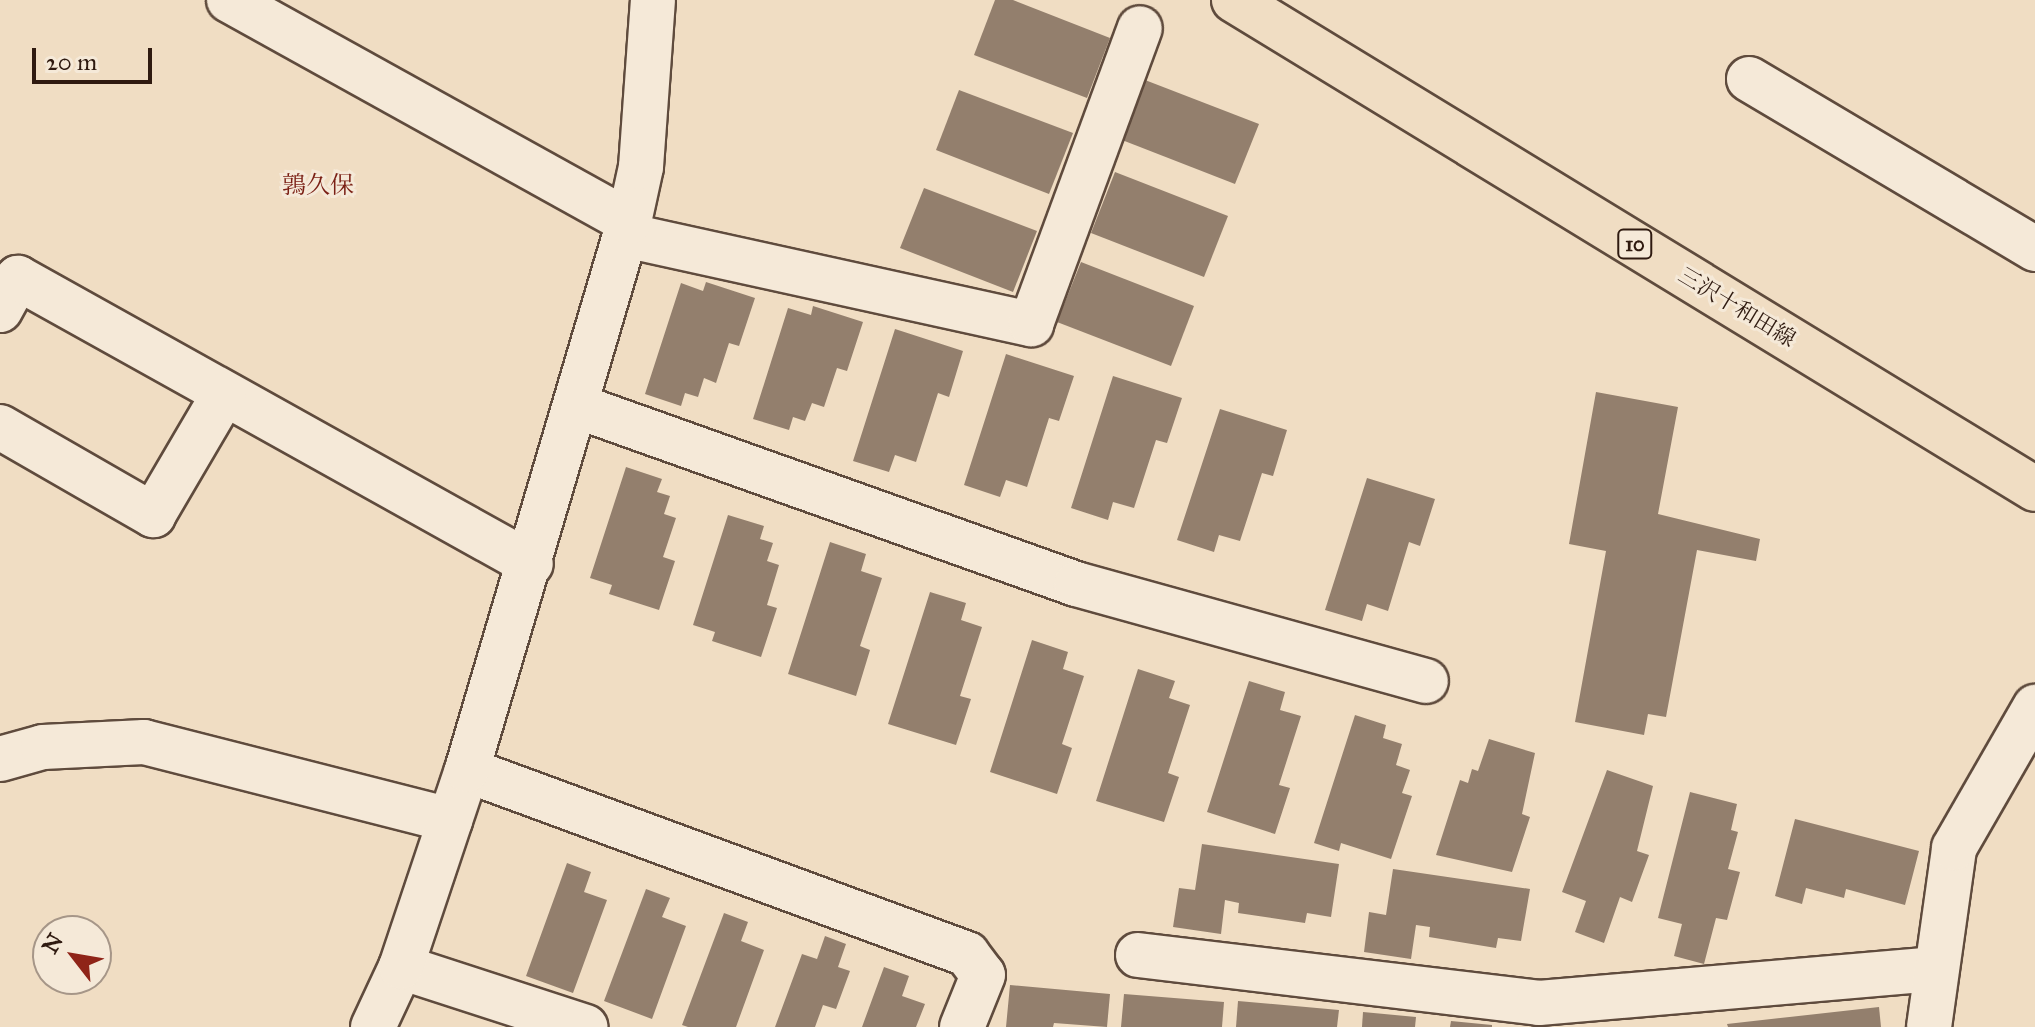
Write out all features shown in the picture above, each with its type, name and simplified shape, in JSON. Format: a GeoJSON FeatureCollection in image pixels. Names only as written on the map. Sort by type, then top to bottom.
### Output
{"type":"FeatureCollection","features":[{"type":"Feature","properties":{"kind":"main road","name":"三沢十和田線"},"geometry":{"type":"LineString","coordinates":[[1234,0],[2035,489]]}},
{"type":"Feature","properties":{"kind":"street"},"geometry":{"type":"LineString","coordinates":[[229,0],[627,228],[1031,324],[1140,28]]}},
{"type":"Feature","properties":{"kind":"street"},"geometry":{"type":"LineString","coordinates":[[373,1027],[401,967],[467,770],[531,564],[627,228],[642,153],[653,0]]}},
{"type":"Feature","properties":{"kind":"street"},"geometry":{"type":"LineString","coordinates":[[1749,79],[2035,249]]}},
{"type":"Feature","properties":{"kind":"street"},"geometry":{"type":"LineString","coordinates":[[0,310],[18,278],[531,564]]}},
{"type":"Feature","properties":{"kind":"street"},"geometry":{"type":"LineString","coordinates":[[0,427],[153,515],[224,394]]}},
{"type":"Feature","properties":{"kind":"street"},"geometry":{"type":"LineString","coordinates":[[577,406],[1076,584],[1426,681]]}},
{"type":"Feature","properties":{"kind":"street"},"geometry":{"type":"LineString","coordinates":[[1929,1027],[1934,969],[1954,848],[2035,707]]}},
{"type":"Feature","properties":{"kind":"street"},"geometry":{"type":"LineString","coordinates":[[0,759],[43,747],[144,742],[450,820]]}},
{"type":"Feature","properties":{"kind":"street"},"geometry":{"type":"LineString","coordinates":[[467,770],[967,954],[983,975],[962,1027]]}},
{"type":"Feature","properties":{"kind":"street"},"geometry":{"type":"LineString","coordinates":[[1138,955],[1539,1003],[1934,969]]}},
{"type":"Feature","properties":{"kind":"street"},"geometry":{"type":"LineString","coordinates":[[401,967],[586,1027]]}},
{"type":"Feature","properties":{"kind":"building"},"geometry":{"type":"Polygon","coordinates":[[[995,0],[1013,0],[1110,38],[1087,98],[974,55],[995,0]]]}},
{"type":"Feature","properties":{"kind":"building"},"geometry":{"type":"Polygon","coordinates":[[[1145,80],[1259,124],[1235,184],[1122,140],[1145,80]]]}},
{"type":"Feature","properties":{"kind":"building"},"geometry":{"type":"Polygon","coordinates":[[[959,90],[1073,133],[1049,194],[936,150],[959,90]]]}},
{"type":"Feature","properties":{"kind":"building"},"geometry":{"type":"Polygon","coordinates":[[[1115,172],[1228,216],[1204,277],[1091,233],[1115,172]]]}},
{"type":"Feature","properties":{"kind":"building"},"geometry":{"type":"Polygon","coordinates":[[[924,188],[1037,231],[1013,292],[900,248],[924,188]]]}},
{"type":"Feature","properties":{"kind":"building"},"geometry":{"type":"Polygon","coordinates":[[[1081,262],[1194,306],[1171,366],[1057,322],[1081,262]]]}},
{"type":"Feature","properties":{"kind":"building"},"geometry":{"type":"Polygon","coordinates":[[[706,282],[755,298],[739,346],[729,343],[716,383],[704,378],[698,397],[685,393],[681,406],[645,394],[681,283],[703,291],[706,282]]]}},
{"type":"Feature","properties":{"kind":"building"},"geometry":{"type":"Polygon","coordinates":[[[813,306],[863,322],[847,371],[837,368],[824,407],[812,403],[805,421],[793,417],[789,430],[753,419],[788,308],[811,315],[813,306]]]}},
{"type":"Feature","properties":{"kind":"building"},"geometry":{"type":"Polygon","coordinates":[[[895,329],[963,351],[949,397],[938,393],[916,462],[895,455],[889,472],[853,461],[895,329]]]}},
{"type":"Feature","properties":{"kind":"building"},"geometry":{"type":"Polygon","coordinates":[[[1006,354],[1074,376],[1059,421],[1049,418],[1027,487],[1006,480],[1000,497],[964,485],[1006,354]]]}},
{"type":"Feature","properties":{"kind":"building"},"geometry":{"type":"Polygon","coordinates":[[[1113,376],[1182,398],[1167,443],[1156,440],[1134,508],[1113,502],[1108,520],[1071,508],[1113,376]]]}},
{"type":"Feature","properties":{"kind":"building"},"geometry":{"type":"Polygon","coordinates":[[[1596,392],[1678,407],[1658,514],[1760,539],[1756,561],[1697,550],[1666,717],[1648,714],[1644,735],[1575,722],[1606,551],[1569,544],[1596,392]]]}},
{"type":"Feature","properties":{"kind":"building"},"geometry":{"type":"Polygon","coordinates":[[[1220,409],[1287,430],[1273,476],[1262,473],[1240,541],[1219,535],[1214,552],[1177,540],[1220,409]]]}},
{"type":"Feature","properties":{"kind":"building"},"geometry":{"type":"Polygon","coordinates":[[[626,467],[662,479],[657,492],[670,496],[664,514],[676,518],[663,557],[675,561],[659,610],[609,594],[612,585],[590,578],[626,467]]]}},
{"type":"Feature","properties":{"kind":"building"},"geometry":{"type":"Polygon","coordinates":[[[1367,478],[1435,499],[1420,546],[1409,542],[1388,611],[1367,604],[1362,621],[1325,610],[1367,478]]]}},
{"type":"Feature","properties":{"kind":"building"},"geometry":{"type":"Polygon","coordinates":[[[728,515],[764,526],[760,539],[773,543],[767,561],[779,565],[767,605],[777,608],[761,657],[712,641],[715,632],[693,625],[728,515]]]}},
{"type":"Feature","properties":{"kind":"building"},"geometry":{"type":"Polygon","coordinates":[[[830,542],[866,554],[861,571],[882,578],[860,646],[870,650],[856,696],[788,674],[830,542]]]}},
{"type":"Feature","properties":{"kind":"building"},"geometry":{"type":"Polygon","coordinates":[[[930,592],[966,603],[961,620],[982,627],[960,696],[971,699],[956,745],[888,724],[930,592]]]}},
{"type":"Feature","properties":{"kind":"building"},"geometry":{"type":"Polygon","coordinates":[[[1032,640],[1068,652],[1063,669],[1084,676],[1062,744],[1072,748],[1057,794],[990,772],[1032,640]]]}},
{"type":"Feature","properties":{"kind":"building"},"geometry":{"type":"Polygon","coordinates":[[[1138,669],[1175,681],[1169,698],[1190,705],[1168,773],[1179,777],[1164,822],[1096,801],[1138,669]]]}},
{"type":"Feature","properties":{"kind":"building"},"geometry":{"type":"Polygon","coordinates":[[[1249,681],[1285,692],[1280,710],[1301,716],[1279,785],[1290,788],[1275,834],[1207,812],[1249,681]]]}},
{"type":"Feature","properties":{"kind":"building"},"geometry":{"type":"Polygon","coordinates":[[[1355,715],[1386,725],[1383,738],[1402,744],[1396,765],[1410,770],[1402,793],[1412,796],[1391,859],[1341,843],[1339,851],[1314,843],[1355,715]]]}},
{"type":"Feature","properties":{"kind":"building"},"geometry":{"type":"Polygon","coordinates":[[[1489,739],[1535,753],[1522,814],[1530,817],[1512,872],[1436,855],[1460,780],[1468,783],[1472,769],[1478,771],[1489,739]]]}},
{"type":"Feature","properties":{"kind":"building"},"geometry":{"type":"Polygon","coordinates":[[[1607,770],[1653,786],[1637,851],[1649,855],[1632,902],[1620,897],[1604,943],[1575,932],[1586,901],[1562,892],[1607,770]]]}},
{"type":"Feature","properties":{"kind":"building"},"geometry":{"type":"Polygon","coordinates":[[[1690,792],[1737,804],[1731,830],[1738,832],[1728,869],[1740,872],[1727,920],[1716,918],[1704,964],[1674,956],[1682,924],[1658,918],[1690,792]]]}},
{"type":"Feature","properties":{"kind":"building"},"geometry":{"type":"Polygon","coordinates":[[[1795,819],[1919,851],[1905,905],[1846,889],[1844,898],[1806,888],[1802,904],[1775,896],[1795,819]]]}},
{"type":"Feature","properties":{"kind":"building"},"geometry":{"type":"Polygon","coordinates":[[[1202,844],[1339,864],[1331,917],[1307,913],[1305,923],[1238,913],[1239,903],[1225,900],[1221,934],[1173,927],[1179,888],[1195,890],[1202,844]]]}},
{"type":"Feature","properties":{"kind":"building"},"geometry":{"type":"Polygon","coordinates":[[[567,863],[591,872],[584,892],[607,900],[573,993],[526,976],[567,863]]]}},
{"type":"Feature","properties":{"kind":"building"},"geometry":{"type":"Polygon","coordinates":[[[1393,869],[1530,889],[1521,941],[1498,938],[1496,948],[1429,937],[1430,927],[1416,925],[1411,959],[1364,952],[1369,912],[1386,915],[1393,869]]]}},
{"type":"Feature","properties":{"kind":"building"},"geometry":{"type":"Polygon","coordinates":[[[646,889],[670,898],[662,917],[686,926],[652,1019],[604,1001],[646,889]]]}},
{"type":"Feature","properties":{"kind":"building"},"geometry":{"type":"Polygon","coordinates":[[[724,913],[748,922],[741,941],[764,950],[736,1027],[682,1025],[724,913]]]}},
{"type":"Feature","properties":{"kind":"building"},"geometry":{"type":"Polygon","coordinates":[[[825,936],[846,944],[838,967],[850,971],[836,1009],[823,1005],[815,1027],[775,1027],[802,954],[817,959],[825,936]]]}},
{"type":"Feature","properties":{"kind":"building"},"geometry":{"type":"Polygon","coordinates":[[[884,967],[909,976],[902,996],[925,1004],[916,1027],[862,1027],[884,967]]]}},
{"type":"Feature","properties":{"kind":"building"},"geometry":{"type":"Polygon","coordinates":[[[1010,985],[1110,994],[1107,1027],[1054,1023],[1053,1027],[1006,1027],[1010,985]]]}},
{"type":"Feature","properties":{"kind":"building"},"geometry":{"type":"Polygon","coordinates":[[[1124,994],[1224,1002],[1222,1027],[1121,1027],[1124,994]]]}},
{"type":"Feature","properties":{"kind":"building"},"geometry":{"type":"Polygon","coordinates":[[[1238,1001],[1339,1010],[1337,1027],[1236,1027],[1238,1001]]]}},
{"type":"Feature","properties":{"kind":"building"},"geometry":{"type":"Polygon","coordinates":[[[1879,1007],[1881,1027],[1728,1027],[1727,1024],[1879,1007]]]}},
{"type":"Feature","properties":{"kind":"building"},"geometry":{"type":"Polygon","coordinates":[[[1363,1012],[1416,1017],[1415,1027],[1362,1027],[1363,1012]]]}},
{"type":"Feature","properties":{"kind":"building"},"geometry":{"type":"Polygon","coordinates":[[[1451,1021],[1492,1025],[1492,1027],[1450,1027],[1451,1021]]]}},
{"type":"Feature","properties":{"kind":"district","name":"鶉久保"},"geometry":{"type":"Point","coordinates":[318,186]}}]}
